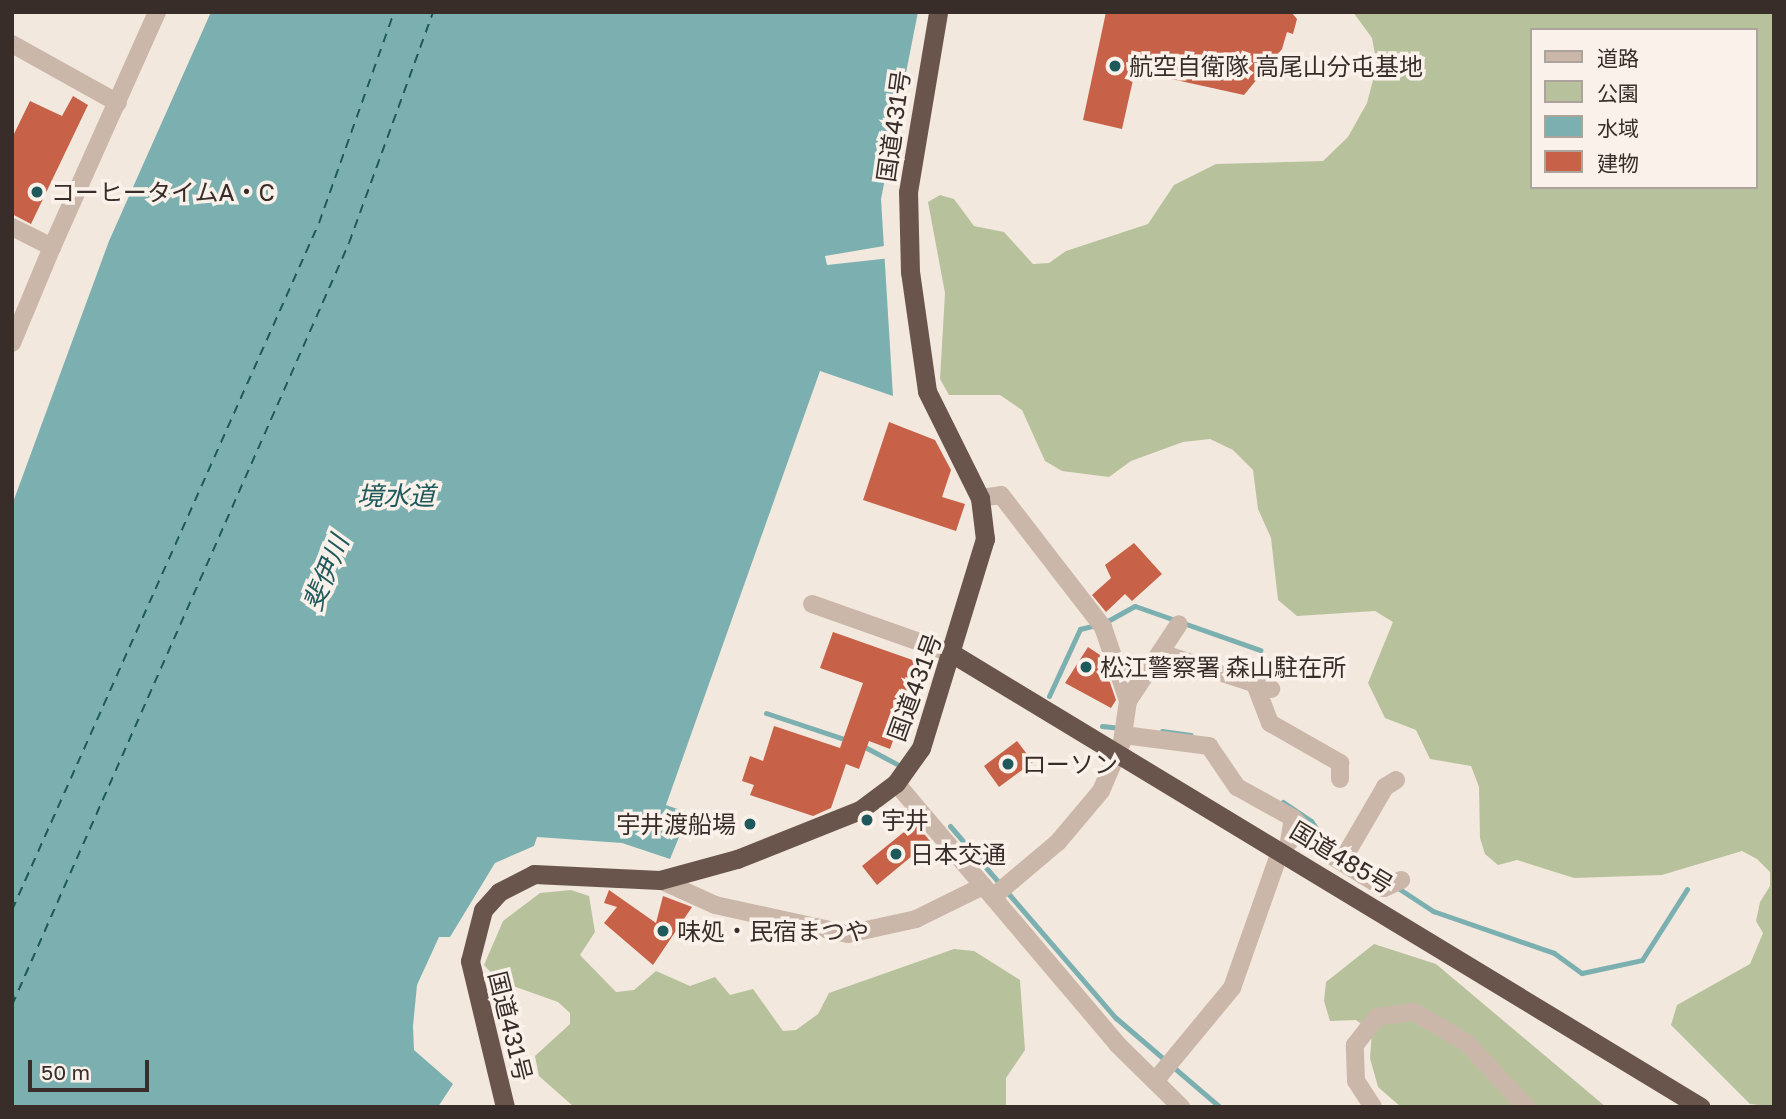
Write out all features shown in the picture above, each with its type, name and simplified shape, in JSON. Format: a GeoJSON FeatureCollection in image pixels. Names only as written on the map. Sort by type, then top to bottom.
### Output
{"type":"FeatureCollection","features":[{"type":"Feature","properties":{"kind":"highway","name":"国道431号"},"geometry":{"type":"LineString","coordinates":[[505,1107],[470,961],[483,910],[516,880],[534,874],[660,880],[737,859],[860,810],[896,783],[920,748],[981,565],[980,498],[927,391],[910,272],[908,192],[938,12]]}},
{"type":"Feature","properties":{"kind":"highway","name":"国道485号"},"geometry":{"type":"LineString","coordinates":[[953,654],[1123,737],[1701,1107]]}},
{"type":"Feature","properties":{"kind":"street"},"geometry":{"type":"LineString","coordinates":[[12,343],[157,12]]}},
{"type":"Feature","properties":{"kind":"street"},"geometry":{"type":"LineString","coordinates":[[12,44],[118,103]]}},
{"type":"Feature","properties":{"kind":"street"},"geometry":{"type":"LineString","coordinates":[[12,227],[52,247]]}},
{"type":"Feature","properties":{"kind":"street"},"geometry":{"type":"LineString","coordinates":[[980,498],[1001,495],[1103,627],[1129,701]]}},
{"type":"Feature","properties":{"kind":"street"},"geometry":{"type":"LineString","coordinates":[[812,604],[953,654]]}},
{"type":"Feature","properties":{"kind":"street"},"geometry":{"type":"LineString","coordinates":[[660,880],[716,905],[848,934],[916,919],[996,890],[1058,842],[1101,790],[1123,737],[1129,701],[1179,624]]}},
{"type":"Feature","properties":{"kind":"street"},"geometry":{"type":"LineString","coordinates":[[1161,653],[1263,687],[1270,723],[1340,763],[1340,779]]}},
{"type":"Feature","properties":{"kind":"street"},"geometry":{"type":"LineString","coordinates":[[1123,737],[1209,746],[1237,787],[1293,818],[1342,861],[1384,888],[1401,880]]}},
{"type":"Feature","properties":{"kind":"street"},"geometry":{"type":"LineString","coordinates":[[1342,861],[1396,780]]}},
{"type":"Feature","properties":{"kind":"street"},"geometry":{"type":"LineString","coordinates":[[896,783],[1163,1070],[1181,1107]]}},
{"type":"Feature","properties":{"kind":"street"},"geometry":{"type":"LineString","coordinates":[[1289,842],[1293,818]]}},
{"type":"Feature","properties":{"kind":"street"},"geometry":{"type":"LineString","coordinates":[[1163,1070],[1239,975],[1278,860]]}},
{"type":"Feature","properties":{"kind":"street"},"geometry":{"type":"LineString","coordinates":[[1373,1107],[1356,1081],[1355,1045],[1377,1017],[1414,1012],[1467,1044],[1525,1107]]}},
{"type":"Feature","properties":{"kind":"green space"},"geometry":{"type":"Polygon","coordinates":[[[1353,12],[1774,12],[1774,1107],[1750,1104],[1671,1025],[1677,1005],[1750,964],[1763,933],[1756,921],[1760,902],[1770,886],[1770,872],[1757,859],[1742,851],[1662,875],[1574,878],[1517,860],[1498,865],[1485,854],[1480,838],[1479,787],[1471,766],[1430,759],[1416,730],[1385,718],[1368,683],[1393,622],[1375,611],[1297,616],[1278,600],[1271,538],[1258,509],[1253,470],[1233,450],[1210,439],[1183,442],[1131,461],[1109,477],[1062,471],[1045,461],[1022,410],[1000,395],[949,395],[940,379],[945,293],[928,202],[940,195],[954,199],[974,226],[1004,232],[1033,264],[1049,263],[1066,251],[1148,224],[1174,185],[1216,164],[1323,161],[1348,137],[1367,103],[1377,65],[1372,38],[1353,12]]]}},
{"type":"Feature","properties":{"kind":"green space"},"geometry":{"type":"Polygon","coordinates":[[[571,890],[589,896],[595,932],[580,955],[616,992],[634,990],[656,971],[690,986],[715,977],[730,995],[753,989],[783,1031],[796,1030],[818,1014],[829,993],[954,949],[974,951],[1020,980],[1025,1050],[1006,1078],[1006,1107],[574,1107],[539,1076],[535,1056],[570,1024],[570,1013],[558,1002],[499,981],[484,965],[503,921],[540,893],[571,890]]]}},
{"type":"Feature","properties":{"kind":"green space"},"geometry":{"type":"Polygon","coordinates":[[[1374,944],[1436,964],[1606,1107],[1401,1107],[1378,1087],[1370,1058],[1372,1032],[1356,1020],[1330,1021],[1324,1001],[1326,982],[1374,944]]]}},
{"type":"Feature","properties":{"kind":"water","name":"境水道"},"geometry":{"type":"Polygon","coordinates":[[[211,12],[918,12],[881,199],[893,396],[820,371],[666,805],[689,813],[670,859],[622,843],[537,837],[534,846],[495,863],[450,937],[439,937],[417,985],[413,1026],[414,1050],[453,1084],[438,1107],[12,1107],[12,505],[109,241],[211,12]]]}},
{"type":"Feature","properties":{"kind":"pier"},"geometry":{"type":"Polygon","coordinates":[[[890,245],[891,258],[827,265],[825,256],[890,245]]]}},
{"type":"Feature","properties":{"kind":"building"},"geometry":{"type":"Polygon","coordinates":[[[1106,12],[1291,12],[1297,19],[1293,34],[1287,32],[1282,49],[1244,95],[1135,71],[1122,129],[1083,120],[1106,12]]]}},
{"type":"Feature","properties":{"kind":"building"},"geometry":{"type":"Polygon","coordinates":[[[73,96],[88,105],[31,224],[12,214],[12,138],[30,101],[62,116],[73,96]]]}},
{"type":"Feature","properties":{"kind":"building"},"geometry":{"type":"Polygon","coordinates":[[[889,422],[935,440],[951,470],[942,497],[965,504],[956,531],[863,500],[889,422]]]}},
{"type":"Feature","properties":{"kind":"building"},"geometry":{"type":"Polygon","coordinates":[[[1134,543],[1162,574],[1132,601],[1125,594],[1106,612],[1092,595],[1111,578],[1105,565],[1134,543]]]}},
{"type":"Feature","properties":{"kind":"building"},"geometry":{"type":"Polygon","coordinates":[[[833,632],[921,663],[890,749],[869,741],[859,769],[846,764],[831,808],[813,816],[750,795],[754,785],[742,781],[750,756],[763,761],[774,726],[840,748],[863,683],[820,668],[833,632]]]}},
{"type":"Feature","properties":{"kind":"building"},"geometry":{"type":"Polygon","coordinates":[[[1088,647],[1100,655],[1097,668],[1107,674],[1116,700],[1111,708],[1065,683],[1088,647]]]}},
{"type":"Feature","properties":{"kind":"building","name":"ローソン"},"geometry":{"type":"Polygon","coordinates":[[[1017,741],[1033,762],[999,787],[984,766],[1017,741]]]}},
{"type":"Feature","properties":{"kind":"building","name":"日本交通"},"geometry":{"type":"Polygon","coordinates":[[[915,823],[930,841],[877,885],[862,866],[915,823]]]}},
{"type":"Feature","properties":{"kind":"building"},"geometry":{"type":"Polygon","coordinates":[[[609,890],[656,923],[663,896],[692,907],[653,965],[604,923],[617,907],[604,903],[609,890]]]}},
{"type":"Feature","properties":{"kind":"waterway"},"geometry":{"type":"LineString","coordinates":[[1104,623],[1135,606],[1260,650]]}},
{"type":"Feature","properties":{"kind":"waterway"},"geometry":{"type":"LineString","coordinates":[[1049,696],[1080,629],[1096,625]]}},
{"type":"Feature","properties":{"kind":"waterway"},"geometry":{"type":"LineString","coordinates":[[766,713],[847,740]]}},
{"type":"Feature","properties":{"kind":"waterway"},"geometry":{"type":"LineString","coordinates":[[1102,726],[1121,728]]}},
{"type":"Feature","properties":{"kind":"waterway"},"geometry":{"type":"LineString","coordinates":[[1162,731],[1191,735]]}},
{"type":"Feature","properties":{"kind":"waterway"},"geometry":{"type":"LineString","coordinates":[[863,746],[897,764]]}},
{"type":"Feature","properties":{"kind":"waterway"},"geometry":{"type":"LineString","coordinates":[[1283,802],[1311,821],[1326,842]]}},
{"type":"Feature","properties":{"kind":"waterway"},"geometry":{"type":"LineString","coordinates":[[950,826],[1116,1018],[1220,1107]]}},
{"type":"Feature","properties":{"kind":"waterway"},"geometry":{"type":"LineString","coordinates":[[1369,869],[1433,911],[1554,953],[1582,973],[1642,960],[1687,889]]}},
{"type":"Feature","properties":{"kind":"ferry route"},"geometry":{"type":"LineString","coordinates":[[12,910],[319,223],[394,12]]}},
{"type":"Feature","properties":{"kind":"ferry route"},"geometry":{"type":"LineString","coordinates":[[12,1005],[349,243],[433,12]]}},
{"type":"Feature","properties":{"kind":"place","name":"航空自衛隊 高尾山分屯基地"},"geometry":{"type":"Point","coordinates":[1115,66]}},
{"type":"Feature","properties":{"kind":"place","name":"コーヒータイムA・C"},"geometry":{"type":"Point","coordinates":[37,192]}},
{"type":"Feature","properties":{"kind":"place","name":"松江警察署 森山駐在所"},"geometry":{"type":"Point","coordinates":[1086,667]}},
{"type":"Feature","properties":{"kind":"place","name":"ローソン"},"geometry":{"type":"Point","coordinates":[1008,764]}},
{"type":"Feature","properties":{"kind":"place","name":"宇井"},"geometry":{"type":"Point","coordinates":[867,820]}},
{"type":"Feature","properties":{"kind":"place","name":"宇井渡船場"},"geometry":{"type":"Point","coordinates":[750,824]}},
{"type":"Feature","properties":{"kind":"place","name":"日本交通"},"geometry":{"type":"Point","coordinates":[896,854]}},
{"type":"Feature","properties":{"kind":"place","name":"味処・民宿まつや"},"geometry":{"type":"Point","coordinates":[663,931]}},
{"type":"Feature","properties":{"kind":"water label","name":"斐伊川"},"geometry":{"type":"Point","coordinates":[326,573]}}]}
